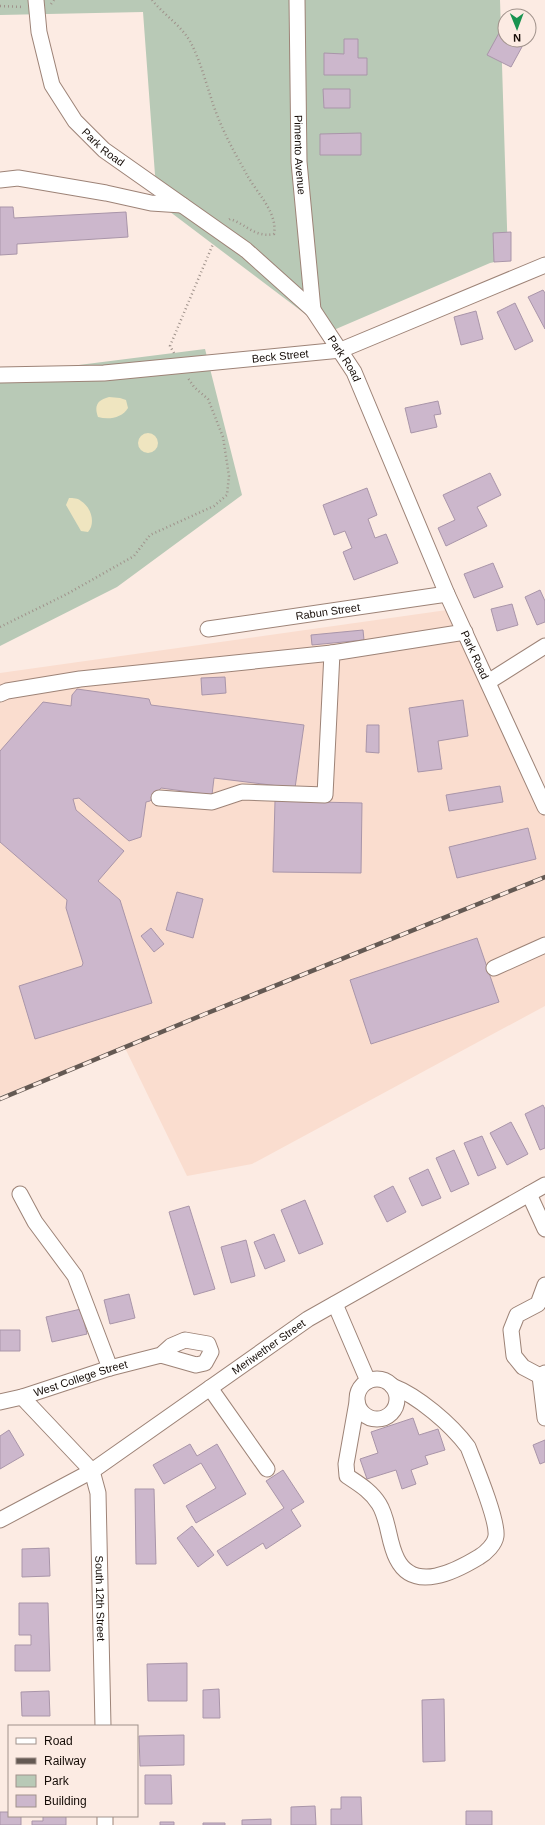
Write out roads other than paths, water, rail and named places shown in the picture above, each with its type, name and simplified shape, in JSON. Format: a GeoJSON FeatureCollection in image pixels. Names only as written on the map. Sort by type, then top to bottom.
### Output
{"type":"FeatureCollection","features":[{"type":"Feature","properties":{"kind":"street","name":"Park Road"},"geometry":{"type":"LineString","coordinates":[[36,0],[39,32],[52,85],[75,121],[104,150],[246,250],[313,310],[354,372],[447,594],[545,807]]}},
{"type":"Feature","properties":{"kind":"street","name":"Pimento Avenue"},"geometry":{"type":"LineString","coordinates":[[297,0],[299,162],[313,310]]}},
{"type":"Feature","properties":{"kind":"street"},"geometry":{"type":"LineString","coordinates":[[0,180],[18,178],[106,193],[151,203],[182,205]]}},
{"type":"Feature","properties":{"kind":"street","name":"Beck Street"},"geometry":{"type":"LineString","coordinates":[[0,376],[104,373],[340,350],[545,265]]}},
{"type":"Feature","properties":{"kind":"street","name":"Rabun Street"},"geometry":{"type":"LineString","coordinates":[[208,629],[447,594]]}},
{"type":"Feature","properties":{"kind":"street"},"geometry":{"type":"LineString","coordinates":[[0,694],[7,691],[80,679],[332,653],[465,632]]}},
{"type":"Feature","properties":{"kind":"street"},"geometry":{"type":"LineString","coordinates":[[488,682],[545,646]]}},
{"type":"Feature","properties":{"kind":"street"},"geometry":{"type":"LineString","coordinates":[[159,798],[212,802],[242,792],[325,795],[332,653]]}},
{"type":"Feature","properties":{"kind":"street"},"geometry":{"type":"LineString","coordinates":[[494,968],[545,945]]}},
{"type":"Feature","properties":{"kind":"street","name":"Meriwether Street"},"geometry":{"type":"LineString","coordinates":[[0,1520],[92,1471],[308,1319],[545,1185]]}},
{"type":"Feature","properties":{"kind":"street"},"geometry":{"type":"LineString","coordinates":[[20,1194],[35,1222],[75,1276],[110,1368]]}},
{"type":"Feature","properties":{"kind":"street"},"geometry":{"type":"LineString","coordinates":[[528,1194],[545,1229]]}},
{"type":"Feature","properties":{"kind":"street"},"geometry":{"type":"LineString","coordinates":[[545,1285],[542,1307],[517,1315],[511,1330],[514,1356],[523,1367],[543,1374],[545,1418]]}},
{"type":"Feature","properties":{"kind":"street"},"geometry":{"type":"LineString","coordinates":[[335,1304],[368,1381]]}},
{"type":"Feature","properties":{"kind":"street","name":"West College Street"},"geometry":{"type":"LineString","coordinates":[[0,1402],[22,1397],[110,1368],[161,1355]]}},
{"type":"Feature","properties":{"kind":"street"},"geometry":{"type":"LineString","coordinates":[[380,1379],[419,1400],[462,1438],[468,1447],[494,1520],[496,1537],[482,1556],[462,1568],[432,1578],[421,1577],[404,1568],[397,1559],[380,1505],[370,1491],[348,1476],[346,1464],[359,1390],[368,1381],[380,1379]]}},
{"type":"Feature","properties":{"kind":"street"},"geometry":{"type":"LineString","coordinates":[[351,1432],[368,1425],[374,1419],[387,1416],[396,1406],[397,1399],[392,1386]]}},
{"type":"Feature","properties":{"kind":"street"},"geometry":{"type":"LineString","coordinates":[[210,1388],[267,1469]]}},
{"type":"Feature","properties":{"kind":"street"},"geometry":{"type":"LineString","coordinates":[[22,1397],[92,1471]]}},
{"type":"Feature","properties":{"kind":"street"},"geometry":{"type":"LineString","coordinates":[[357,1402],[363,1413],[374,1419]]}},
{"type":"Feature","properties":{"kind":"street","name":"South 12th Street"},"geometry":{"type":"LineString","coordinates":[[92,1471],[98,1494],[103,1725]]}},
{"type":"Feature","properties":{"kind":"railway"},"geometry":{"type":"LineString","coordinates":[[0,1099],[205,1014],[545,877]]}}]}
